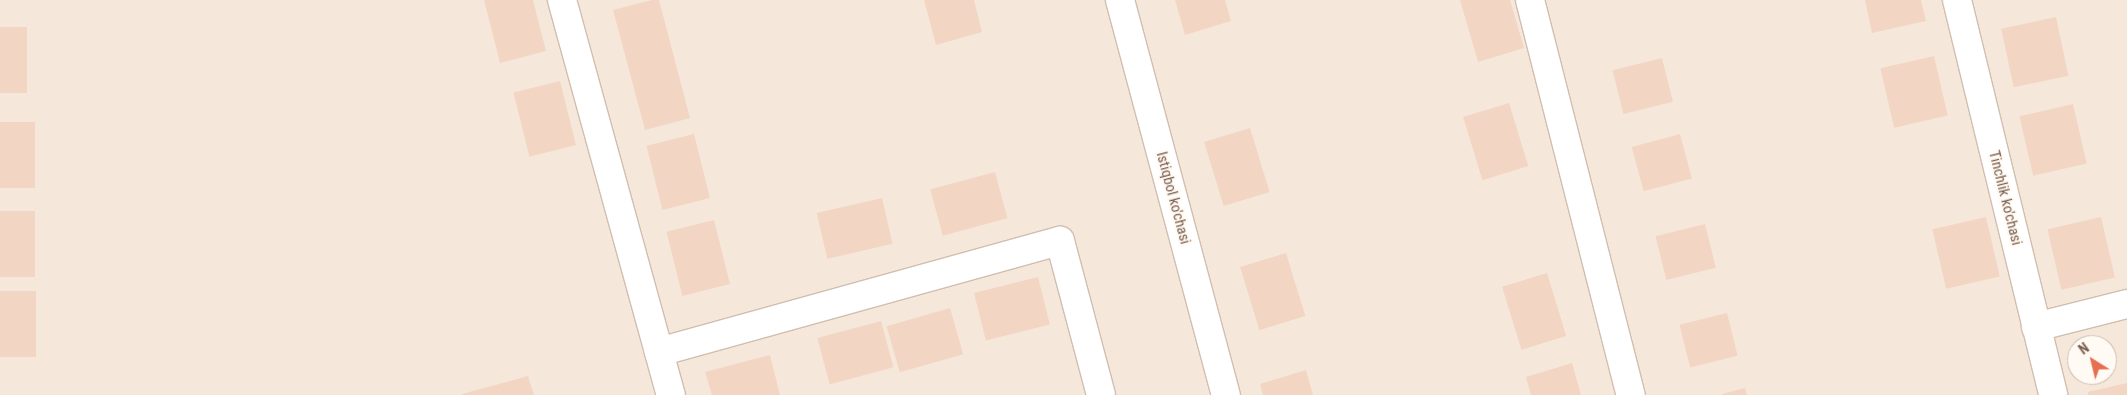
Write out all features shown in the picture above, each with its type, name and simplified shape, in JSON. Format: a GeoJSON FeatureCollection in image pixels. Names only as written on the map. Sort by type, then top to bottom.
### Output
{"type":"FeatureCollection","features":[{"type":"Feature","properties":{"kind":"street"},"geometry":{"type":"LineString","coordinates":[[562,0],[671,395]]}},
{"type":"Feature","properties":{"kind":"street","name":"Istiqbol ko'chasi"},"geometry":{"type":"LineString","coordinates":[[1120,0],[1226,395]]}},
{"type":"Feature","properties":{"kind":"street"},"geometry":{"type":"LineString","coordinates":[[1530,0],[1632,395]]}},
{"type":"Feature","properties":{"kind":"street","name":"Tinchlik ko'chasi"},"geometry":{"type":"LineString","coordinates":[[1957,0],[2053,395]]}},
{"type":"Feature","properties":{"kind":"street"},"geometry":{"type":"LineString","coordinates":[[658,352],[1060,241],[1101,395]]}},
{"type":"Feature","properties":{"kind":"street"},"geometry":{"type":"LineString","coordinates":[[2036,327],[2127,304]]}},
{"type":"Feature","properties":{"kind":"shaded area"},"geometry":{"type":"Polygon","coordinates":[[[0,0],[2127,0],[2127,395],[0,395],[0,0]]]}},
{"type":"Feature","properties":{"kind":"building"},"geometry":{"type":"Polygon","coordinates":[[[484,0],[533,0],[546,51],[500,63],[484,0]]]}},
{"type":"Feature","properties":{"kind":"building"},"geometry":{"type":"Polygon","coordinates":[[[659,0],[690,118],[645,130],[613,10],[659,0]]]}},
{"type":"Feature","properties":{"kind":"building"},"geometry":{"type":"Polygon","coordinates":[[[924,0],[974,0],[982,32],[936,45],[924,0]]]}},
{"type":"Feature","properties":{"kind":"building"},"geometry":{"type":"Polygon","coordinates":[[[1175,0],[1225,0],[1231,21],[1185,35],[1175,0]]]}},
{"type":"Feature","properties":{"kind":"building"},"geometry":{"type":"Polygon","coordinates":[[[1460,0],[1510,0],[1524,48],[1478,62],[1460,0]]]}},
{"type":"Feature","properties":{"kind":"building"},"geometry":{"type":"Polygon","coordinates":[[[1865,0],[1921,0],[1926,21],[1872,33],[1865,0]]]}},
{"type":"Feature","properties":{"kind":"building"},"geometry":{"type":"Polygon","coordinates":[[[2056,17],[2068,76],[2014,87],[2001,29],[2056,17]]]}},
{"type":"Feature","properties":{"kind":"building"},"geometry":{"type":"Polygon","coordinates":[[[0,27],[27,27],[27,93],[0,93],[0,27]]]}},
{"type":"Feature","properties":{"kind":"building"},"geometry":{"type":"Polygon","coordinates":[[[1934,56],[1948,115],[1894,128],[1880,68],[1934,56]]]}},
{"type":"Feature","properties":{"kind":"building"},"geometry":{"type":"Polygon","coordinates":[[[1662,58],[1673,102],[1623,114],[1613,70],[1662,58]]]}},
{"type":"Feature","properties":{"kind":"building"},"geometry":{"type":"Polygon","coordinates":[[[560,81],[576,145],[529,157],[513,93],[560,81]]]}},
{"type":"Feature","properties":{"kind":"building"},"geometry":{"type":"Polygon","coordinates":[[[1509,103],[1528,166],[1482,180],[1463,117],[1509,103]]]}},
{"type":"Feature","properties":{"kind":"building"},"geometry":{"type":"Polygon","coordinates":[[[2073,104],[2087,163],[2033,176],[2019,116],[2073,104]]]}},
{"type":"Feature","properties":{"kind":"building"},"geometry":{"type":"Polygon","coordinates":[[[0,122],[35,122],[35,188],[0,188],[0,122]]]}},
{"type":"Feature","properties":{"kind":"building"},"geometry":{"type":"Polygon","coordinates":[[[1250,128],[1270,192],[1224,206],[1204,142],[1250,128]]]}},
{"type":"Feature","properties":{"kind":"building"},"geometry":{"type":"Polygon","coordinates":[[[694,134],[710,198],[662,210],[646,146],[694,134]]]}},
{"type":"Feature","properties":{"kind":"building"},"geometry":{"type":"Polygon","coordinates":[[[1680,134],[1692,178],[1644,191],[1632,147],[1680,134]]]}},
{"type":"Feature","properties":{"kind":"building"},"geometry":{"type":"Polygon","coordinates":[[[995,172],[1007,218],[943,236],[930,189],[995,172]]]}},
{"type":"Feature","properties":{"kind":"building"},"geometry":{"type":"Polygon","coordinates":[[[882,198],[893,244],[827,259],[817,213],[882,198]]]}},
{"type":"Feature","properties":{"kind":"building"},"geometry":{"type":"Polygon","coordinates":[[[0,211],[35,211],[35,277],[0,277],[0,211]]]}},
{"type":"Feature","properties":{"kind":"building"},"geometry":{"type":"Polygon","coordinates":[[[1986,217],[2000,276],[1946,289],[1932,229],[1986,217]]]}},
{"type":"Feature","properties":{"kind":"building"},"geometry":{"type":"Polygon","coordinates":[[[2101,217],[2115,277],[2061,290],[2047,229],[2101,217]]]}},
{"type":"Feature","properties":{"kind":"building"},"geometry":{"type":"Polygon","coordinates":[[[714,220],[730,284],[682,296],[666,232],[714,220]]]}},
{"type":"Feature","properties":{"kind":"building"},"geometry":{"type":"Polygon","coordinates":[[[1705,224],[1716,268],[1666,280],[1656,236],[1705,224]]]}},
{"type":"Feature","properties":{"kind":"building"},"geometry":{"type":"Polygon","coordinates":[[[1286,253],[1305,316],[1259,330],[1240,267],[1286,253]]]}},
{"type":"Feature","properties":{"kind":"building"},"geometry":{"type":"Polygon","coordinates":[[[1547,273],[1566,336],[1521,350],[1502,287],[1547,273]]]}},
{"type":"Feature","properties":{"kind":"building"},"geometry":{"type":"Polygon","coordinates":[[[1038,277],[1050,325],[986,341],[974,293],[1038,277]]]}},
{"type":"Feature","properties":{"kind":"building"},"geometry":{"type":"Polygon","coordinates":[[[0,291],[36,291],[36,357],[0,357],[0,291]]]}},
{"type":"Feature","properties":{"kind":"building"},"geometry":{"type":"Polygon","coordinates":[[[950,308],[963,354],[900,372],[887,326],[950,308]]]}},
{"type":"Feature","properties":{"kind":"building"},"geometry":{"type":"Polygon","coordinates":[[[1727,313],[1738,356],[1690,368],[1679,325],[1727,313]]]}},
{"type":"Feature","properties":{"kind":"building"},"geometry":{"type":"Polygon","coordinates":[[[881,321],[893,367],[830,384],[817,338],[881,321]]]}},
{"type":"Feature","properties":{"kind":"building"},"geometry":{"type":"Polygon","coordinates":[[[770,355],[780,395],[712,395],[705,372],[770,355]]]}},
{"type":"Feature","properties":{"kind":"building"},"geometry":{"type":"Polygon","coordinates":[[[1572,363],[1581,395],[1531,395],[1526,377],[1572,363]]]}},
{"type":"Feature","properties":{"kind":"building"},"geometry":{"type":"Polygon","coordinates":[[[1306,370],[1313,395],[1263,395],[1260,384],[1306,370]]]}},
{"type":"Feature","properties":{"kind":"building"},"geometry":{"type":"Polygon","coordinates":[[[528,376],[534,395],[462,394],[528,376]]]}},
{"type":"Feature","properties":{"kind":"building"},"geometry":{"type":"Polygon","coordinates":[[[2127,383],[2127,395],[2088,395],[2088,392],[2127,383]]]}},
{"type":"Feature","properties":{"kind":"building"},"geometry":{"type":"Polygon","coordinates":[[[1745,388],[1747,395],[1722,395],[1722,394],[1745,388]]]}}]}
